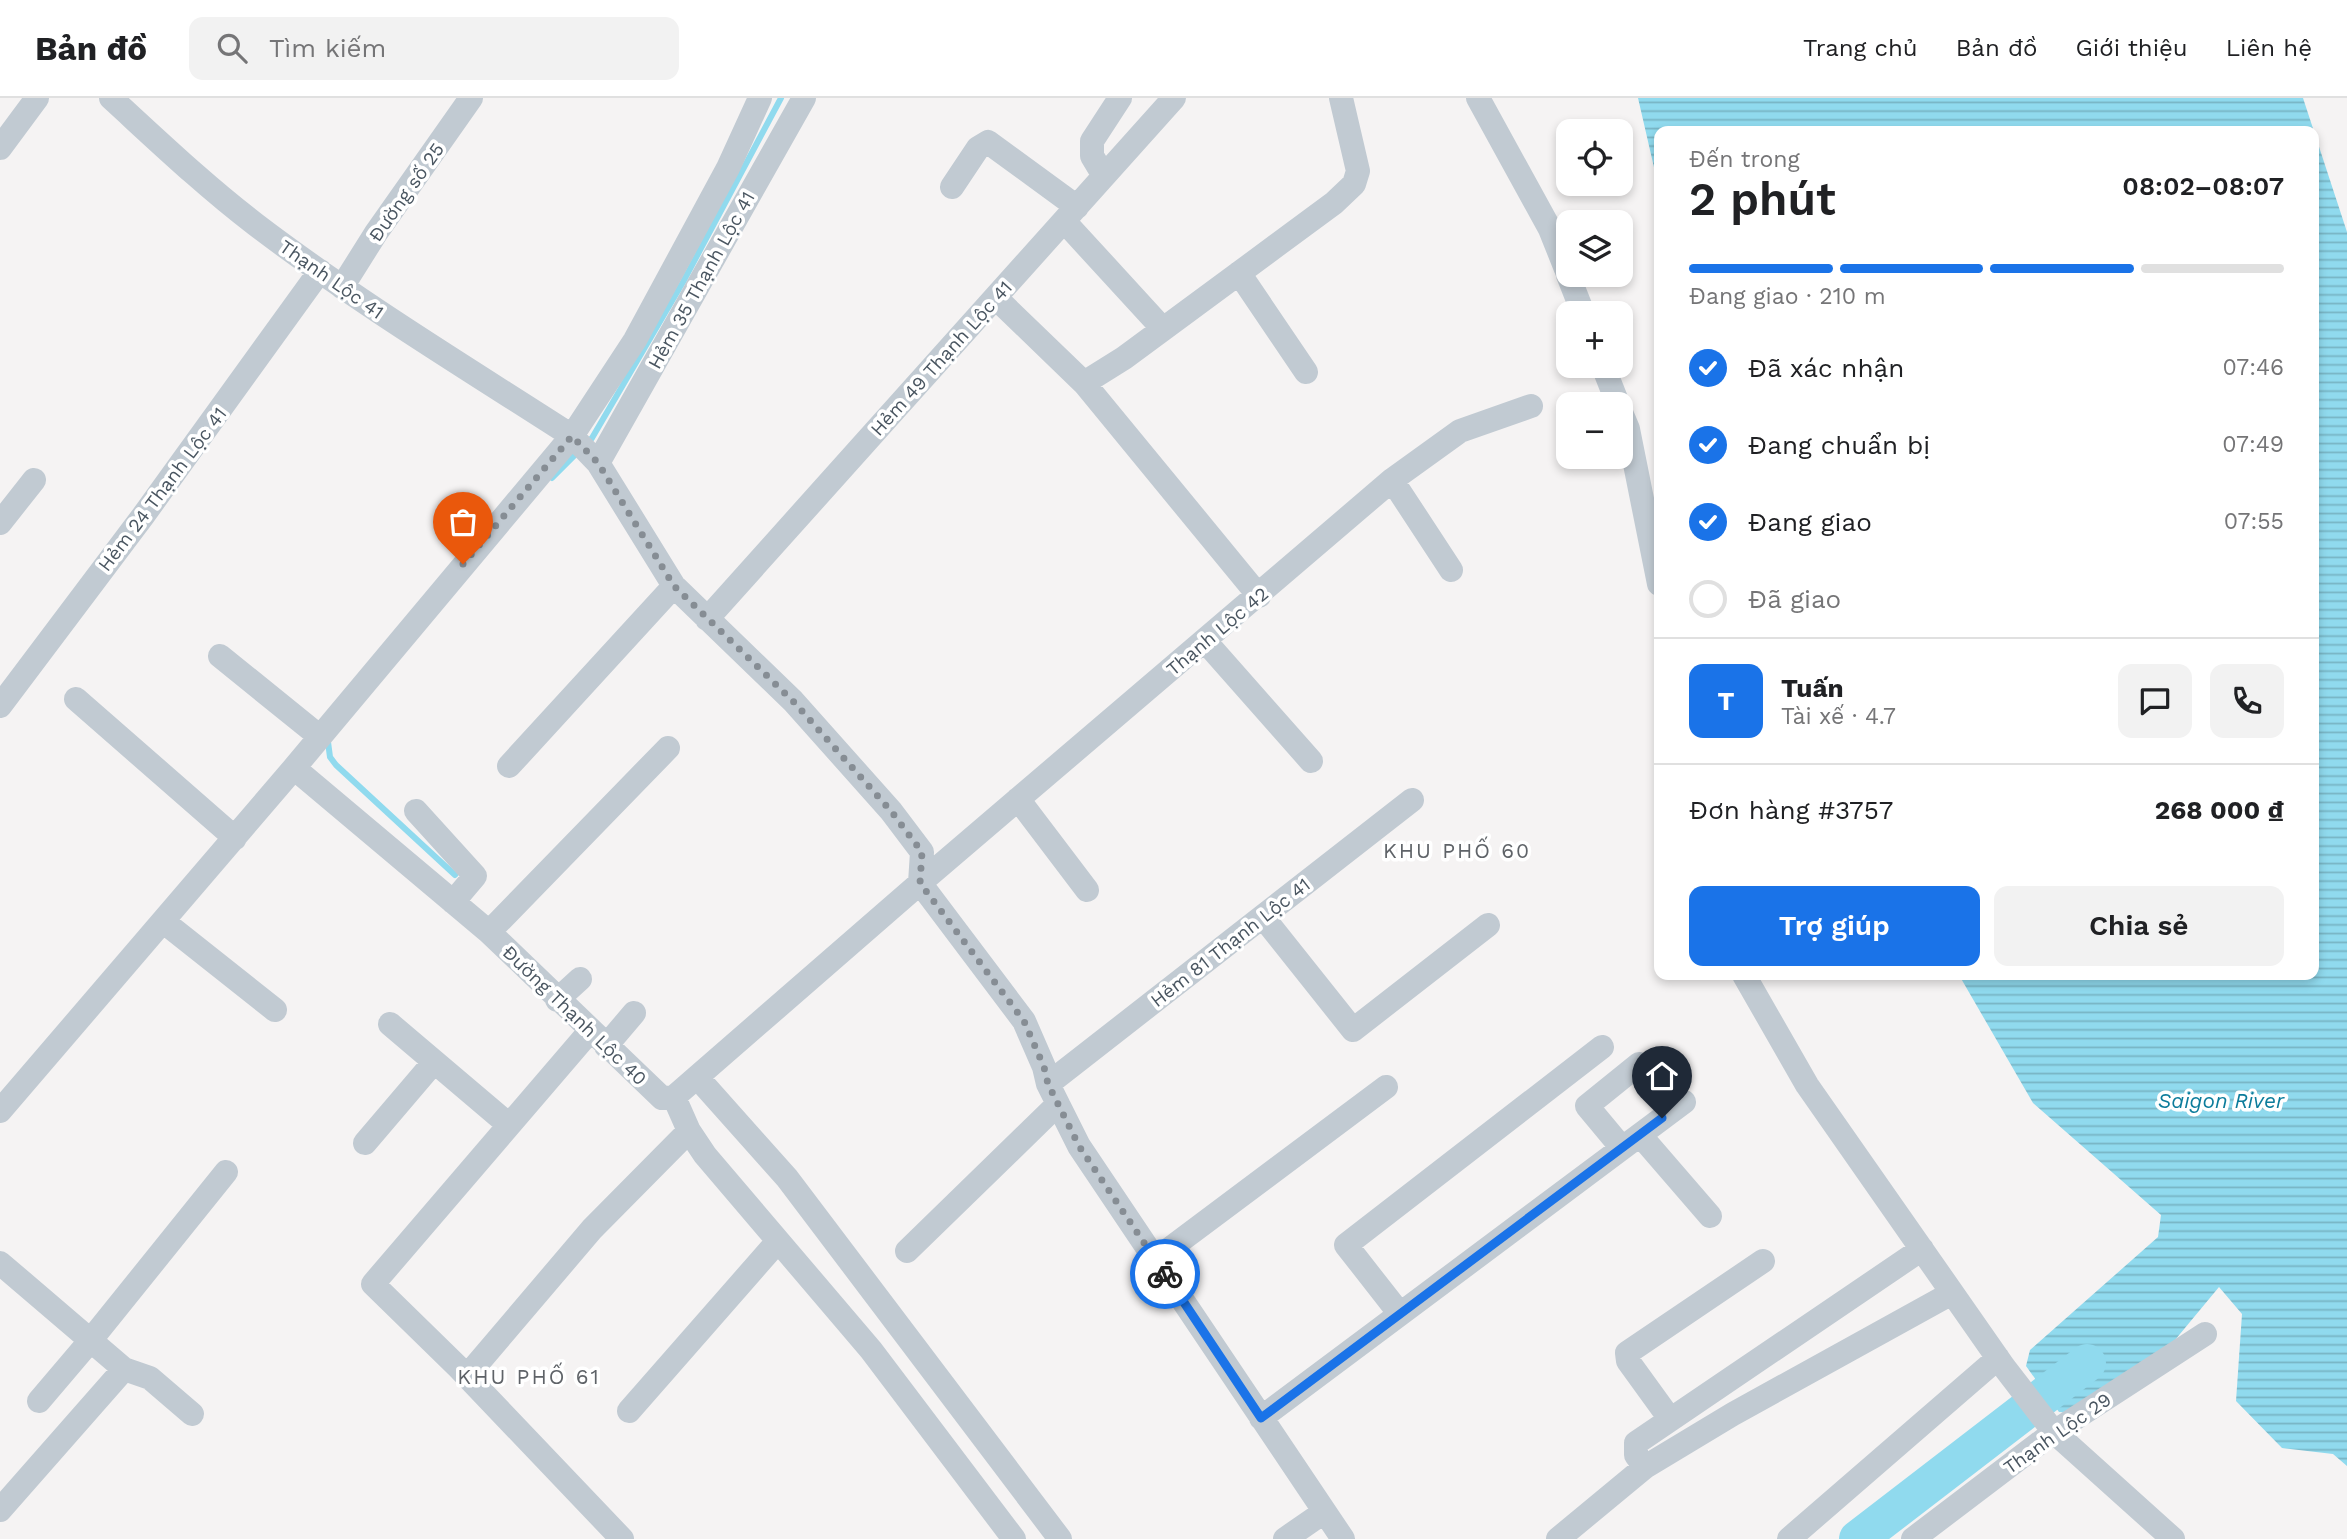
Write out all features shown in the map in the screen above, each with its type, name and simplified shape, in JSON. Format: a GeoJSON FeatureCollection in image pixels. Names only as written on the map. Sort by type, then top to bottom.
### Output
{"type":"FeatureCollection","features":[{"type":"Feature","properties":{"kind":"street"},"geometry":{"type":"LineString","coordinates":[[0,148],[37,98]]}},
{"type":"Feature","properties":{"kind":"street","name":"Thạnh Lộc 41"},"geometry":{"type":"LineString","coordinates":[[111,98],[189,170],[254,223],[342,287],[572,436],[598,463]]}},
{"type":"Feature","properties":{"kind":"street","name":"Đường số 25"},"geometry":{"type":"LineString","coordinates":[[342,287],[376,233],[471,98]]}},
{"type":"Feature","properties":{"kind":"street"},"geometry":{"type":"LineString","coordinates":[[0,1111],[294,768],[572,436],[635,340],[728,168],[760,98]]}},
{"type":"Feature","properties":{"kind":"street","name":"Hẻm 35 Thạnh Lộc 41"},"geometry":{"type":"LineString","coordinates":[[598,463],[804,98]]}},
{"type":"Feature","properties":{"kind":"street"},"geometry":{"type":"LineString","coordinates":[[1104,176],[1090,149],[1092,141],[1120,98]]}},
{"type":"Feature","properties":{"kind":"street","name":"Hẻm 49 Thạnh Lộc 41"},"geometry":{"type":"LineString","coordinates":[[707,619],[1174,98]]}},
{"type":"Feature","properties":{"kind":"street"},"geometry":{"type":"LineString","coordinates":[[1084,383],[1163,329],[1334,203],[1354,184],[1358,171],[1342,98]]}},
{"type":"Feature","properties":{"kind":"street"},"geometry":{"type":"LineString","coordinates":[[1478,98],[1556,244]]}},
{"type":"Feature","properties":{"kind":"street"},"geometry":{"type":"LineString","coordinates":[[952,187],[978,148],[988,142],[1070,214],[1163,329]]}},
{"type":"Feature","properties":{"kind":"street","name":"Hẻm 24 Thạnh Lộc 41"},"geometry":{"type":"LineString","coordinates":[[0,706],[216,418],[320,271]]}},
{"type":"Feature","properties":{"kind":"street"},"geometry":{"type":"LineString","coordinates":[[1239,273],[1306,372]]}},
{"type":"Feature","properties":{"kind":"street"},"geometry":{"type":"LineString","coordinates":[[996,298],[1084,383],[1259,596]]}},
{"type":"Feature","properties":{"kind":"street","name":"Thạnh Lộc 42"},"geometry":{"type":"LineString","coordinates":[[920,883],[1392,480],[1460,431],[1531,406]]}},
{"type":"Feature","properties":{"kind":"street"},"geometry":{"type":"LineString","coordinates":[[1633,454],[1654,559]]}},
{"type":"Feature","properties":{"kind":"street"},"geometry":{"type":"LineString","coordinates":[[598,463],[674,586],[793,701],[891,811],[922,852],[920,883],[1024,1021],[1053,1094],[1079,1146],[1343,1539]]}},
{"type":"Feature","properties":{"kind":"street"},"geometry":{"type":"LineString","coordinates":[[0,523],[34,480]]}},
{"type":"Feature","properties":{"kind":"street"},"geometry":{"type":"LineString","coordinates":[[1392,480],[1451,570]]}},
{"type":"Feature","properties":{"kind":"street"},"geometry":{"type":"LineString","coordinates":[[509,766],[674,586]]}},
{"type":"Feature","properties":{"kind":"street"},"geometry":{"type":"LineString","coordinates":[[1205,641],[1311,761]]}},
{"type":"Feature","properties":{"kind":"street"},"geometry":{"type":"LineString","coordinates":[[220,656],[319,736]]}},
{"type":"Feature","properties":{"kind":"street"},"geometry":{"type":"LineString","coordinates":[[76,699],[234,838]]}},
{"type":"Feature","properties":{"kind":"street"},"geometry":{"type":"LineString","coordinates":[[489,932],[668,748]]}},
{"type":"Feature","properties":{"kind":"street","name":"Đường Thạnh Lộc 40"},"geometry":{"type":"LineString","coordinates":[[294,768],[489,932],[662,1098],[674,1097]]}},
{"type":"Feature","properties":{"kind":"street"},"geometry":{"type":"LineString","coordinates":[[1018,799],[1087,890]]}},
{"type":"Feature","properties":{"kind":"street","name":"Hẻm 81 Thạnh Lộc 41"},"geometry":{"type":"LineString","coordinates":[[906,1251],[1053,1094],[1263,917],[1412,800]]}},
{"type":"Feature","properties":{"kind":"street"},"geometry":{"type":"LineString","coordinates":[[416,811],[475,876],[453,902]]}},
{"type":"Feature","properties":{"kind":"street"},"geometry":{"type":"LineString","coordinates":[[920,883],[674,1097],[688,1131],[705,1156],[872,1350],[1014,1539]]}},
{"type":"Feature","properties":{"kind":"street"},"geometry":{"type":"LineString","coordinates":[[1263,917],[1353,1030],[1488,925]]}},
{"type":"Feature","properties":{"kind":"street"},"geometry":{"type":"LineString","coordinates":[[163,922],[275,1010]]}},
{"type":"Feature","properties":{"kind":"street"},"geometry":{"type":"LineString","coordinates":[[557,1000],[580,979]]}},
{"type":"Feature","properties":{"kind":"street"},"geometry":{"type":"LineString","coordinates":[[1747,980],[1807,1085],[2001,1363],[2054,1432],[2173,1539]]}},
{"type":"Feature","properties":{"kind":"street"},"geometry":{"type":"LineString","coordinates":[[622,1539],[467,1376],[373,1284],[509,1125],[598,1038],[634,1013]]}},
{"type":"Feature","properties":{"kind":"street"},"geometry":{"type":"LineString","coordinates":[[390,1024],[509,1125]]}},
{"type":"Feature","properties":{"kind":"street"},"geometry":{"type":"LineString","coordinates":[[1400,1314],[1346,1245],[1602,1046]]}},
{"type":"Feature","properties":{"kind":"street"},"geometry":{"type":"LineString","coordinates":[[365,1143],[434,1062]]}},
{"type":"Feature","properties":{"kind":"street"},"geometry":{"type":"LineString","coordinates":[[1639,1064],[1587,1106],[1631,1141],[1710,1216]]}},
{"type":"Feature","properties":{"kind":"street"},"geometry":{"type":"LineString","coordinates":[[697,1077],[787,1178],[1060,1539]]}},
{"type":"Feature","properties":{"kind":"street"},"geometry":{"type":"LineString","coordinates":[[1156,1259],[1385,1087]]}},
{"type":"Feature","properties":{"kind":"street"},"geometry":{"type":"LineString","coordinates":[[1261,1418],[1684,1102]]}},
{"type":"Feature","properties":{"kind":"street"},"geometry":{"type":"LineString","coordinates":[[467,1376],[592,1228],[688,1131]]}},
{"type":"Feature","properties":{"kind":"street"},"geometry":{"type":"LineString","coordinates":[[39,1401],[226,1172]]}},
{"type":"Feature","properties":{"kind":"street"},"geometry":{"type":"LineString","coordinates":[[629,1411],[778,1241]]}},
{"type":"Feature","properties":{"kind":"street"},"geometry":{"type":"LineString","coordinates":[[1646,1467],[1636,1455],[1636,1443],[1922,1249]]}},
{"type":"Feature","properties":{"kind":"street"},"geometry":{"type":"LineString","coordinates":[[1670,1419],[1628,1361],[1627,1353],[1763,1261]]}},
{"type":"Feature","properties":{"kind":"street"},"geometry":{"type":"LineString","coordinates":[[0,1263],[124,1369],[150,1378],[192,1414]]}},
{"type":"Feature","properties":{"kind":"street"},"geometry":{"type":"LineString","coordinates":[[1558,1539],[1646,1467],[1733,1414],[1952,1293]]}},
{"type":"Feature","properties":{"kind":"street","name":"Thạnh Lộc 29"},"geometry":{"type":"LineString","coordinates":[[1913,1539],[2054,1432],[2205,1334]]}},
{"type":"Feature","properties":{"kind":"street"},"geometry":{"type":"LineString","coordinates":[[1789,1539],[2001,1363]]}},
{"type":"Feature","properties":{"kind":"street"},"geometry":{"type":"LineString","coordinates":[[0,1510],[124,1369]]}},
{"type":"Feature","properties":{"kind":"street"},"geometry":{"type":"LineString","coordinates":[[1286,1539],[1324,1512]]}},
{"type":"Feature","properties":{"kind":"water"},"geometry":{"type":"Polygon","coordinates":[[[1638,98],[2303,98],[2312,126],[1654,126],[1654,167],[1638,98]]]}},
{"type":"Feature","properties":{"kind":"water","name":"Saigon River"},"geometry":{"type":"Polygon","coordinates":[[[2319,146],[2347,232],[2347,1466],[2333,1454],[2282,1448],[2236,1401],[2242,1314],[2219,1287],[2170,1346],[2075,1413],[2059,1412],[2026,1366],[2030,1350],[2158,1237],[2161,1215],[2033,1103],[1962,980],[2319,980],[2319,146]]]}},
{"type":"Feature","properties":{"kind":"waterway"},"geometry":{"type":"LineString","coordinates":[[587,444],[683,282],[781,98]]}},
{"type":"Feature","properties":{"kind":"waterway"},"geometry":{"type":"LineString","coordinates":[[552,478],[579,451]]}},
{"type":"Feature","properties":{"kind":"waterway"},"geometry":{"type":"LineString","coordinates":[[328,742],[330,757],[336,765],[455,875]]}},
{"type":"Feature","properties":{"kind":"waterway"},"geometry":{"type":"LineString","coordinates":[[1858,1539],[2087,1363]]}},
{"type":"Feature","properties":{"kind":"way so far"},"geometry":{"type":"LineString","coordinates":[[463,564],[572,436],[598,463],[611,482],[674,586],[793,701],[891,811],[922,852],[920,883],[1024,1021],[1044,1067],[1048,1084],[1079,1146],[1165,1274]]}},
{"type":"Feature","properties":{"kind":"district","name":"KHU PHỐ 60"},"geometry":{"type":"Point","coordinates":[1457,851]}},
{"type":"Feature","properties":{"kind":"district","name":"KHU PHỐ 61"},"geometry":{"type":"Point","coordinates":[529,1377]}},
{"type":"Feature","properties":{"kind":"route"},"geometry":{"type":"LineString","coordinates":[[1165,1274],[1261,1418],[1662,1118]]}}]}
